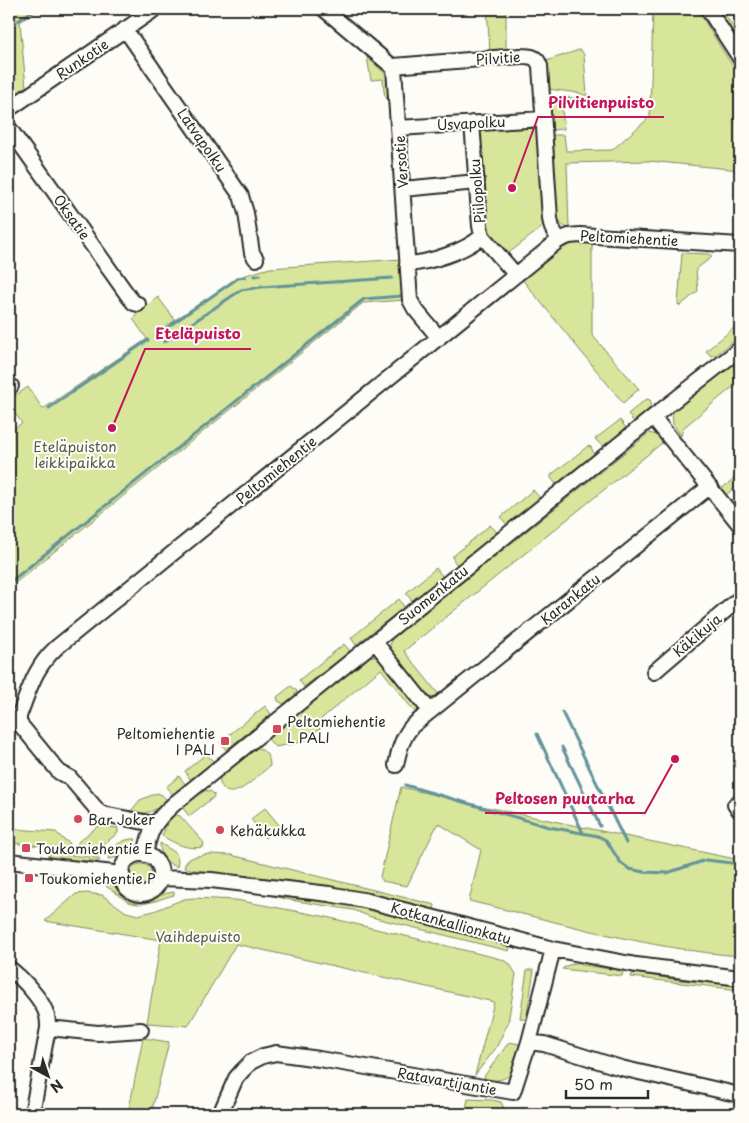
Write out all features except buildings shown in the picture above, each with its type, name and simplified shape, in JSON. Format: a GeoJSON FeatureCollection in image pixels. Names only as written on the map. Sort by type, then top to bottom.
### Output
{"type":"FeatureCollection","features":[{"type":"Feature","properties":{"kind":"street","name":"Runkotie"},"geometry":{"type":"LineString","coordinates":[[9,109],[155,9]]}},
{"type":"Feature","properties":{"kind":"street"},"geometry":{"type":"LineString","coordinates":[[324,9],[393,66]]}},
{"type":"Feature","properties":{"kind":"street"},"geometry":{"type":"LineString","coordinates":[[708,9],[740,58]]}},
{"type":"Feature","properties":{"kind":"street","name":"Latvapolku"},"geometry":{"type":"LineString","coordinates":[[125,29],[241,196],[252,253],[256,259]]}},
{"type":"Feature","properties":{"kind":"street","name":"Pilvitie"},"geometry":{"type":"LineString","coordinates":[[393,66],[520,56],[534,57],[538,61],[540,66],[550,219],[552,228],[559,240]]}},
{"type":"Feature","properties":{"kind":"street","name":"Versotie"},"geometry":{"type":"LineString","coordinates":[[393,66],[395,71],[410,300],[439,338]]}},
{"type":"Feature","properties":{"kind":"street","name":"Usvapolku"},"geometry":{"type":"LineString","coordinates":[[398,128],[543,119]]}},
{"type":"Feature","properties":{"kind":"street","name":"Piilopolku"},"geometry":{"type":"LineString","coordinates":[[472,124],[482,236],[516,275]]}},
{"type":"Feature","properties":{"kind":"street","name":"Oksatie"},"geometry":{"type":"LineString","coordinates":[[9,128],[129,297],[134,303],[138,304]]}},
{"type":"Feature","properties":{"kind":"street"},"geometry":{"type":"LineString","coordinates":[[403,188],[477,182]]}},
{"type":"Feature","properties":{"kind":"street","name":"Peltomiehentie"},"geometry":{"type":"LineString","coordinates":[[154,824],[99,812],[70,778],[59,772],[14,720],[19,716],[36,672],[49,655],[559,240],[569,236],[580,235],[740,245]]}},
{"type":"Feature","properties":{"kind":"street"},"geometry":{"type":"LineString","coordinates":[[407,264],[418,263],[461,249],[482,236]]}},
{"type":"Feature","properties":{"kind":"street","name":"Suomenkatu"},"geometry":{"type":"LineString","coordinates":[[145,855],[154,824],[174,804],[653,417],[740,349]]}},
{"type":"Feature","properties":{"kind":"street"},"geometry":{"type":"LineString","coordinates":[[653,417],[740,525]]}},
{"type":"Feature","properties":{"kind":"street","name":"Karankatu"},"geometry":{"type":"LineString","coordinates":[[396,765],[404,735],[412,726],[709,487]]}},
{"type":"Feature","properties":{"kind":"street","name":"Käkikuja"},"geometry":{"type":"LineString","coordinates":[[654,672],[740,598]]}},
{"type":"Feature","properties":{"kind":"street"},"geometry":{"type":"LineString","coordinates":[[375,642],[430,711]]}},
{"type":"Feature","properties":{"kind":"street"},"geometry":{"type":"LineString","coordinates":[[740,801],[735,805],[740,811]]}},
{"type":"Feature","properties":{"kind":"street"},"geometry":{"type":"LineString","coordinates":[[136,855],[145,855],[155,860],[158,864],[161,878],[158,886],[153,890],[145,894],[138,894],[126,886],[122,874],[128,860],[136,855]]}},
{"type":"Feature","properties":{"kind":"street"},"geometry":{"type":"LineString","coordinates":[[9,861],[122,874]]}},
{"type":"Feature","properties":{"kind":"street","name":"Kotkankallionkatu"},"geometry":{"type":"LineString","coordinates":[[161,878],[211,880],[329,894],[368,901],[553,949],[644,966],[740,978]]}},
{"type":"Feature","properties":{"kind":"street","name":"Ratavartijantie"},"geometry":{"type":"LineString","coordinates":[[220,1114],[236,1078],[251,1062],[263,1056],[276,1053],[512,1092],[529,1042],[553,949]]}},
{"type":"Feature","properties":{"kind":"street"},"geometry":{"type":"LineString","coordinates":[[9,968],[22,979],[43,1006],[47,1015],[48,1028],[32,1114]]}},
{"type":"Feature","properties":{"kind":"street"},"geometry":{"type":"LineString","coordinates":[[48,1028],[98,1033],[142,1030]]}},
{"type":"Feature","properties":{"kind":"street"},"geometry":{"type":"LineString","coordinates":[[529,1042],[544,1044],[621,1068],[740,1096]]}},
{"type":"Feature","properties":{"kind":"green space"},"geometry":{"type":"Polygon","coordinates":[[[9,9],[39,9],[20,22],[26,87],[13,97],[9,82],[9,9]]]}},
{"type":"Feature","properties":{"kind":"green space"},"geometry":{"type":"Polygon","coordinates":[[[487,9],[506,9],[506,51],[490,52],[487,9]]]}},
{"type":"Feature","properties":{"kind":"green space"},"geometry":{"type":"Polygon","coordinates":[[[653,9],[697,9],[740,78],[740,170],[649,161],[567,163],[569,228],[564,227],[556,216],[551,135],[564,135],[566,151],[612,150],[650,117],[653,9]]]}},
{"type":"Feature","properties":{"kind":"green space"},"geometry":{"type":"Polygon","coordinates":[[[716,9],[721,9],[740,37],[740,46],[716,9]]]}},
{"type":"Feature","properties":{"kind":"green space"},"geometry":{"type":"Polygon","coordinates":[[[579,50],[584,55],[587,96],[579,93],[548,89],[546,61],[579,50]]]}},
{"type":"Feature","properties":{"kind":"green space"},"geometry":{"type":"Polygon","coordinates":[[[367,57],[388,76],[391,100],[387,100],[383,79],[371,80],[367,57]]]}},
{"type":"Feature","properties":{"kind":"green space"},"geometry":{"type":"Polygon","coordinates":[[[553,97],[573,98],[587,102],[587,106],[562,108],[564,129],[551,130],[548,100],[553,97]]]}},
{"type":"Feature","properties":{"kind":"green space"},"geometry":{"type":"Polygon","coordinates":[[[536,126],[545,225],[505,256],[488,236],[479,130],[483,128],[536,126]]]}},
{"type":"Feature","properties":{"kind":"green space"},"geometry":{"type":"Polygon","coordinates":[[[583,241],[592,241],[592,335],[639,389],[623,403],[521,278],[558,251],[583,241]]]}},
{"type":"Feature","properties":{"kind":"green space"},"geometry":{"type":"Polygon","coordinates":[[[682,253],[710,254],[712,257],[696,269],[698,291],[680,306],[678,304],[682,253]]]}},
{"type":"Feature","properties":{"kind":"green space","name":"Eteläpuiston leikkipaikka"},"geometry":{"type":"Polygon","coordinates":[[[402,259],[405,300],[363,303],[9,588],[9,432],[22,423],[9,405],[9,400],[28,387],[43,409],[147,339],[133,319],[158,297],[175,320],[239,277],[270,268],[402,259]]]}},
{"type":"Feature","properties":{"kind":"green space"},"geometry":{"type":"Polygon","coordinates":[[[740,323],[740,336],[717,354],[711,356],[706,351],[740,323]]]}},
{"type":"Feature","properties":{"kind":"green space"},"geometry":{"type":"Polygon","coordinates":[[[740,359],[740,383],[683,428],[681,436],[673,424],[672,411],[740,359]]]}},
{"type":"Feature","properties":{"kind":"green space"},"geometry":{"type":"Polygon","coordinates":[[[648,399],[651,401],[650,408],[634,422],[628,414],[648,399]]]}},
{"type":"Feature","properties":{"kind":"green space"},"geometry":{"type":"Polygon","coordinates":[[[620,420],[626,428],[603,447],[595,439],[620,420]]]}},
{"type":"Feature","properties":{"kind":"green space"},"geometry":{"type":"Polygon","coordinates":[[[649,433],[657,435],[665,444],[662,443],[404,651],[440,696],[434,698],[426,696],[392,654],[390,646],[392,639],[649,433]]]}},
{"type":"Feature","properties":{"kind":"green space"},"geometry":{"type":"Polygon","coordinates":[[[588,446],[591,447],[594,454],[556,484],[551,475],[588,446]]]}},
{"type":"Feature","properties":{"kind":"green space"},"geometry":{"type":"Polygon","coordinates":[[[740,473],[740,483],[725,496],[720,490],[740,473]]]}},
{"type":"Feature","properties":{"kind":"green space"},"geometry":{"type":"Polygon","coordinates":[[[533,490],[540,498],[507,525],[501,517],[533,490]]]}},
{"type":"Feature","properties":{"kind":"green space"},"geometry":{"type":"Polygon","coordinates":[[[490,525],[497,532],[456,564],[452,557],[490,525]]]}},
{"type":"Feature","properties":{"kind":"green space"},"geometry":{"type":"Polygon","coordinates":[[[436,568],[443,577],[412,601],[406,593],[436,568]]]}},
{"type":"Feature","properties":{"kind":"green space"},"geometry":{"type":"Polygon","coordinates":[[[399,599],[404,607],[356,645],[351,638],[399,599]]]}},
{"type":"Feature","properties":{"kind":"green space"},"geometry":{"type":"Polygon","coordinates":[[[344,644],[350,651],[304,687],[299,680],[344,644]]]}},
{"type":"Feature","properties":{"kind":"green space"},"geometry":{"type":"Polygon","coordinates":[[[371,656],[380,658],[417,704],[417,715],[381,669],[321,719],[325,724],[303,742],[275,747],[268,739],[371,656]]]}},
{"type":"Feature","properties":{"kind":"green space"},"geometry":{"type":"Polygon","coordinates":[[[291,686],[297,691],[296,694],[284,704],[278,701],[277,697],[291,686]]]}},
{"type":"Feature","properties":{"kind":"green space"},"geometry":{"type":"Polygon","coordinates":[[[265,706],[271,714],[226,750],[220,742],[265,706]]]}},
{"type":"Feature","properties":{"kind":"green space"},"geometry":{"type":"Polygon","coordinates":[[[254,748],[261,749],[265,753],[270,766],[247,785],[234,792],[228,792],[220,784],[220,777],[254,748]]]}},
{"type":"Feature","properties":{"kind":"green space"},"geometry":{"type":"Polygon","coordinates":[[[206,754],[213,762],[190,779],[185,771],[206,754]]]}},
{"type":"Feature","properties":{"kind":"green space"},"geometry":{"type":"Polygon","coordinates":[[[179,776],[185,784],[173,795],[166,787],[179,776]]]}},
{"type":"Feature","properties":{"kind":"green space"},"geometry":{"type":"Polygon","coordinates":[[[401,787],[472,804],[740,860],[740,956],[638,941],[469,901],[481,850],[438,823],[407,886],[382,881],[380,877],[401,787]]]}},
{"type":"Feature","properties":{"kind":"green space"},"geometry":{"type":"Polygon","coordinates":[[[203,790],[210,791],[214,794],[214,797],[189,816],[182,807],[203,790]]]}},
{"type":"Feature","properties":{"kind":"green space"},"geometry":{"type":"Polygon","coordinates":[[[157,793],[167,800],[150,812],[130,812],[140,800],[157,793]]]}},
{"type":"Feature","properties":{"kind":"green space"},"geometry":{"type":"Polygon","coordinates":[[[265,808],[280,826],[265,838],[251,819],[265,808]]]}},
{"type":"Feature","properties":{"kind":"green space"},"geometry":{"type":"Polygon","coordinates":[[[175,814],[180,816],[204,843],[203,847],[192,848],[182,846],[162,836],[168,822],[175,814]]]}},
{"type":"Feature","properties":{"kind":"green space"},"geometry":{"type":"Polygon","coordinates":[[[9,826],[13,829],[56,832],[70,843],[66,848],[9,843],[9,826]]]}},
{"type":"Feature","properties":{"kind":"green space"},"geometry":{"type":"Polygon","coordinates":[[[98,826],[118,828],[118,833],[96,850],[74,849],[79,841],[98,826]]]}},
{"type":"Feature","properties":{"kind":"green space"},"geometry":{"type":"Polygon","coordinates":[[[130,839],[136,839],[125,853],[108,859],[116,846],[130,839]]]}},
{"type":"Feature","properties":{"kind":"green space"},"geometry":{"type":"Polygon","coordinates":[[[160,843],[176,853],[177,867],[164,858],[160,843]]]}},
{"type":"Feature","properties":{"kind":"green space"},"geometry":{"type":"Polygon","coordinates":[[[48,853],[99,858],[100,860],[57,860],[48,855],[48,853]]]}},
{"type":"Feature","properties":{"kind":"green space"},"geometry":{"type":"Polygon","coordinates":[[[209,854],[231,855],[435,905],[434,910],[335,888],[184,868],[190,859],[209,854]]]}},
{"type":"Feature","properties":{"kind":"green space"},"geometry":{"type":"Polygon","coordinates":[[[137,864],[145,864],[152,871],[152,879],[145,886],[137,886],[130,879],[130,871],[137,864]]]}},
{"type":"Feature","properties":{"kind":"green space"},"geometry":{"type":"Polygon","coordinates":[[[50,873],[98,881],[97,883],[46,878],[50,873]]]}},
{"type":"Feature","properties":{"kind":"green space"},"geometry":{"type":"Polygon","coordinates":[[[106,884],[115,886],[131,900],[136,901],[147,900],[174,892],[174,895],[138,904],[124,899],[107,887],[106,884]]]}},
{"type":"Feature","properties":{"kind":"green space"},"geometry":{"type":"Polygon","coordinates":[[[255,892],[348,904],[394,914],[510,947],[509,951],[371,917],[353,910],[290,900],[255,892]]]}},
{"type":"Feature","properties":{"kind":"green space","name":"Vaihdepuisto"},"geometry":{"type":"Polygon","coordinates":[[[76,894],[102,895],[126,912],[138,915],[184,899],[236,900],[322,916],[501,959],[509,963],[516,974],[508,1023],[496,1048],[475,1075],[494,1002],[236,944],[188,1026],[147,1023],[161,940],[45,921],[76,894]]]}},
{"type":"Feature","properties":{"kind":"green space"},"geometry":{"type":"Polygon","coordinates":[[[577,964],[623,971],[622,976],[562,969],[568,965],[577,964]]]}},
{"type":"Feature","properties":{"kind":"green space"},"geometry":{"type":"Polygon","coordinates":[[[527,970],[534,970],[526,1020],[520,1018],[527,970]]]}},
{"type":"Feature","properties":{"kind":"green space"},"geometry":{"type":"Polygon","coordinates":[[[632,974],[679,980],[740,985],[740,990],[631,977],[632,974]]]}},
{"type":"Feature","properties":{"kind":"green space"},"geometry":{"type":"Polygon","coordinates":[[[143,1038],[169,1042],[151,1114],[128,1114],[143,1038]]]}},
{"type":"Feature","properties":{"kind":"green space"},"geometry":{"type":"Polygon","coordinates":[[[509,1042],[519,1044],[520,1047],[514,1069],[510,1074],[501,1079],[483,1080],[485,1075],[509,1042]]]}},
{"type":"Feature","properties":{"kind":"green space"},"geometry":{"type":"Polygon","coordinates":[[[468,1099],[501,1102],[507,1114],[465,1114],[468,1099]]]}},
{"type":"Feature","properties":{"kind":"waterway"},"geometry":{"type":"LineString","coordinates":[[18,21],[35,9]]}},
{"type":"Feature","properties":{"kind":"waterway"},"geometry":{"type":"LineString","coordinates":[[254,276],[260,275]]}},
{"type":"Feature","properties":{"kind":"waterway"},"geometry":{"type":"LineString","coordinates":[[156,335],[238,278],[245,277]]}},
{"type":"Feature","properties":{"kind":"waterway"},"geometry":{"type":"LineString","coordinates":[[261,286],[392,278]]}},
{"type":"Feature","properties":{"kind":"waterway"},"geometry":{"type":"LineString","coordinates":[[164,342],[241,290],[261,287]]}},
{"type":"Feature","properties":{"kind":"waterway"},"geometry":{"type":"LineString","coordinates":[[9,583],[364,299],[401,296]]}},
{"type":"Feature","properties":{"kind":"waterway"},"geometry":{"type":"LineString","coordinates":[[49,408],[148,340]]}},
{"type":"Feature","properties":{"kind":"waterway"},"geometry":{"type":"LineString","coordinates":[[562,712],[626,843]]}},
{"type":"Feature","properties":{"kind":"waterway"},"geometry":{"type":"LineString","coordinates":[[537,734],[583,833]]}},
{"type":"Feature","properties":{"kind":"waterway"},"geometry":{"type":"LineString","coordinates":[[562,747],[600,826]]}},
{"type":"Feature","properties":{"kind":"waterway"},"geometry":{"type":"LineString","coordinates":[[405,785],[549,827],[598,836],[606,840],[620,862],[629,869],[667,873],[706,860],[740,864]]}},
{"type":"Feature","properties":{"kind":"place","name":"Pilvitienpuisto"},"geometry":{"type":"Point","coordinates":[512,188]}},
{"type":"Feature","properties":{"kind":"place","name":"Eteläpuisto"},"geometry":{"type":"Point","coordinates":[112,428]}},
{"type":"Feature","properties":{"kind":"place","name":"Peltomiehentie L PALI"},"geometry":{"type":"Point","coordinates":[277,729]}},
{"type":"Feature","properties":{"kind":"place","name":"Peltomiehentie I PALI"},"geometry":{"type":"Point","coordinates":[225,741]}},
{"type":"Feature","properties":{"kind":"place","name":"Peltosen puutarha"},"geometry":{"type":"Point","coordinates":[675,759]}},
{"type":"Feature","properties":{"kind":"place","name":"Bar Joker"},"geometry":{"type":"Point","coordinates":[78,819]}},
{"type":"Feature","properties":{"kind":"place","name":"Kehäkukka"},"geometry":{"type":"Point","coordinates":[220,830]}},
{"type":"Feature","properties":{"kind":"place","name":"Toukomiehentie E"},"geometry":{"type":"Point","coordinates":[26,848]}},
{"type":"Feature","properties":{"kind":"place","name":"Toukomiehentie P"},"geometry":{"type":"Point","coordinates":[29,878]}}]}
